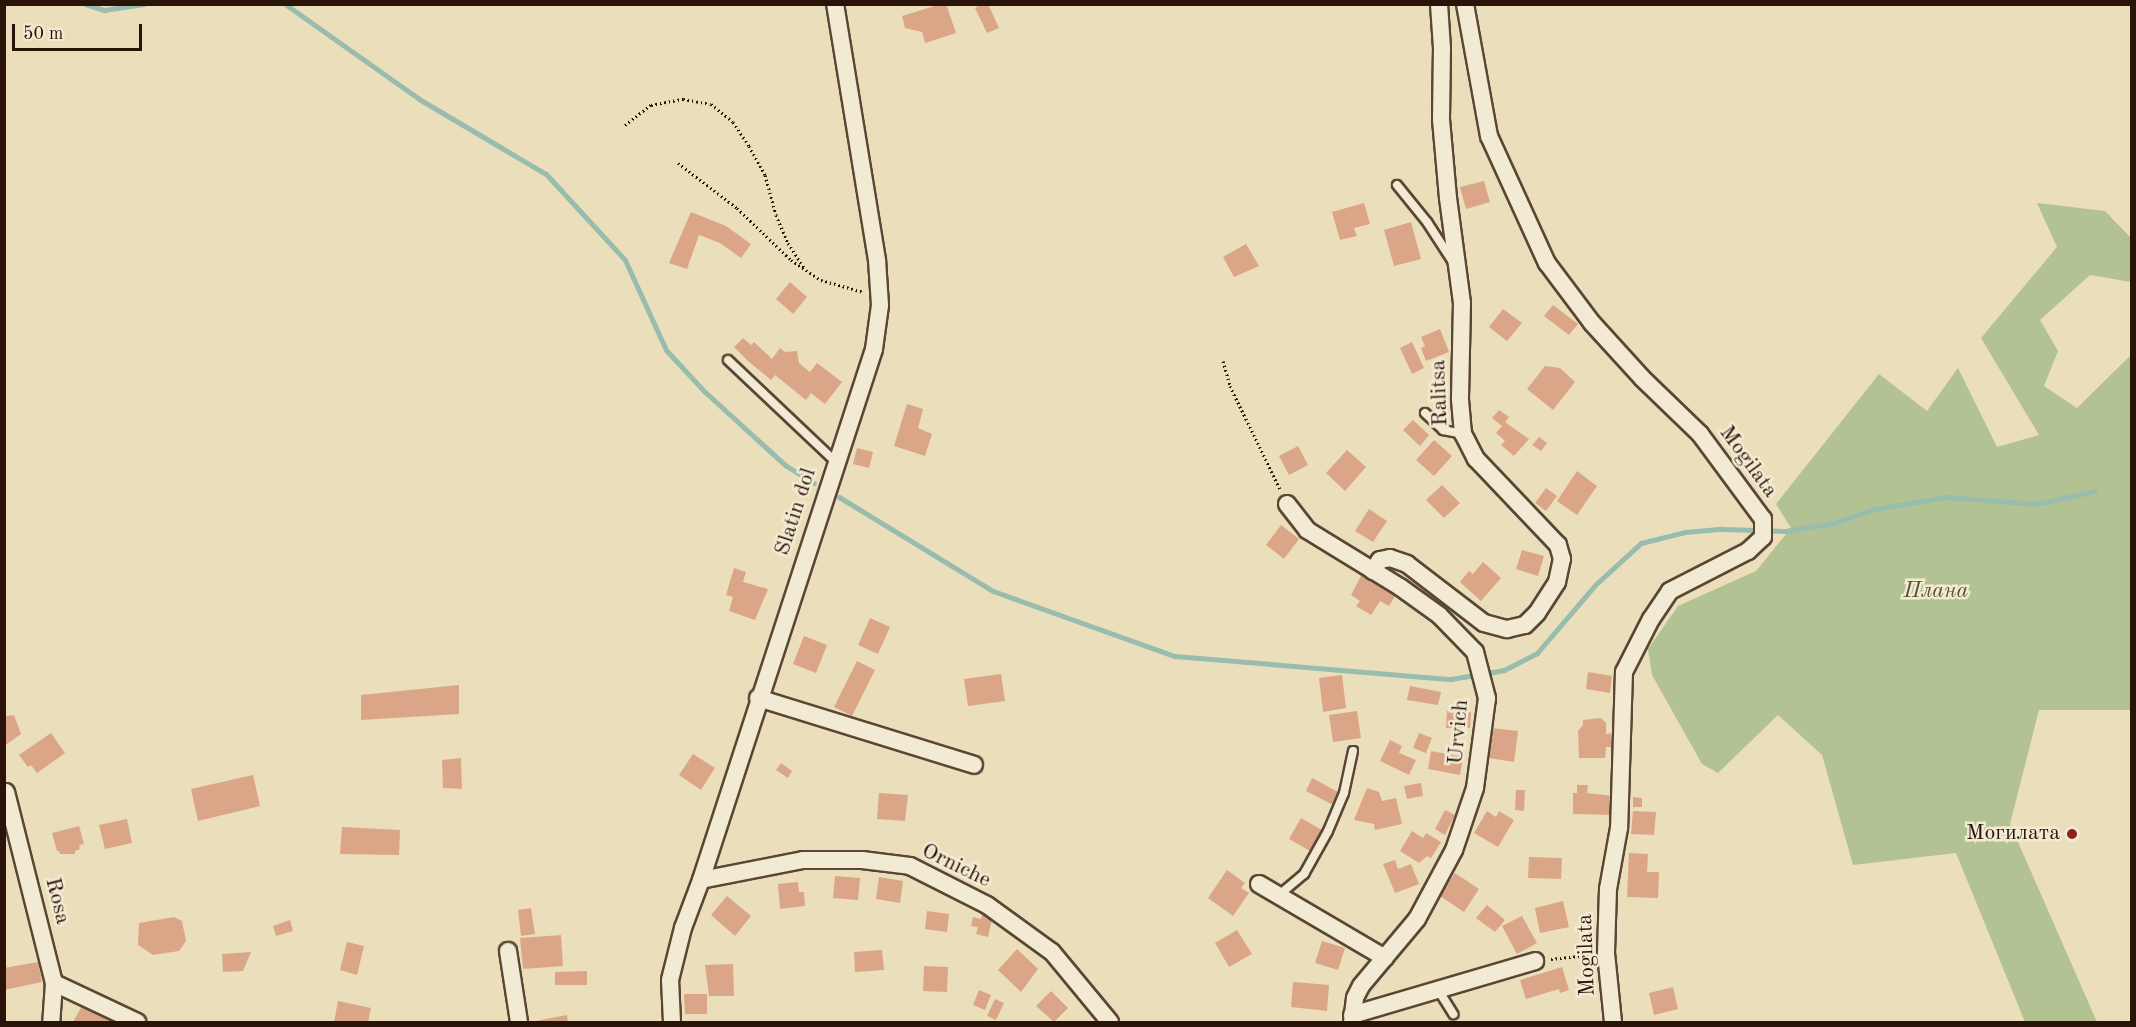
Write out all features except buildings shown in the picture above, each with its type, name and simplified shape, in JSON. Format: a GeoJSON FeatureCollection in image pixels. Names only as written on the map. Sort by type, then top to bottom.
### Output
{"type":"FeatureCollection","features":[{"type":"Feature","properties":{"kind":"street","name":"Slatin dol"},"geometry":{"type":"LineString","coordinates":[[672,1023],[670,980],[682,928],[701,880],[758,698],[874,349],[879,298],[877,260],[835,4]]}},
{"type":"Feature","properties":{"kind":"street","name":"Ralitsa"},"geometry":{"type":"LineString","coordinates":[[1373,571],[1380,560],[1390,558],[1407,564],[1484,623],[1507,628],[1525,625],[1537,613],[1557,582],[1562,559],[1558,545],[1476,459],[1463,434],[1460,398],[1462,303],[1441,119],[1442,48],[1439,4]]}},
{"type":"Feature","properties":{"kind":"street","name":"Mogilata"},"geometry":{"type":"LineString","coordinates":[[1465,4],[1489,136],[1547,263],[1592,323],[1642,378],[1700,434],[1763,519],[1763,537],[1748,551],[1670,591],[1651,619],[1624,672],[1619,828],[1608,889],[1606,953],[1613,1023]]}},
{"type":"Feature","properties":{"kind":"street","name":"Urvich"},"geometry":{"type":"LineString","coordinates":[[1287,504],[1307,530],[1439,615],[1475,652],[1487,698],[1484,738],[1475,788],[1454,850],[1417,919],[1361,986],[1352,1019]]}},
{"type":"Feature","properties":{"kind":"street"},"geometry":{"type":"LineString","coordinates":[[758,698],[974,765]]}},
{"type":"Feature","properties":{"kind":"street","name":"Rosa"},"geometry":{"type":"LineString","coordinates":[[6,792],[54,983],[51,1023]]}},
{"type":"Feature","properties":{"kind":"street","name":"Orniche"},"geometry":{"type":"LineString","coordinates":[[701,880],[803,860],[862,860],[910,866],[987,905],[1052,952],[1110,1023]]}},
{"type":"Feature","properties":{"kind":"street"},"geometry":{"type":"LineString","coordinates":[[1259,884],[1386,958]]}},
{"type":"Feature","properties":{"kind":"street"},"geometry":{"type":"LineString","coordinates":[[508,951],[519,1023]]}},
{"type":"Feature","properties":{"kind":"street"},"geometry":{"type":"LineString","coordinates":[[1352,1019],[1437,988],[1536,961]]}},
{"type":"Feature","properties":{"kind":"street"},"geometry":{"type":"LineString","coordinates":[[54,983],[137,1023]]}},
{"type":"Feature","properties":{"kind":"lane"},"geometry":{"type":"LineString","coordinates":[[1397,185],[1427,222],[1457,267]]}},
{"type":"Feature","properties":{"kind":"lane"},"geometry":{"type":"LineString","coordinates":[[728,360],[836,462]]}},
{"type":"Feature","properties":{"kind":"lane"},"geometry":{"type":"LineString","coordinates":[[1425,413],[1443,430],[1463,434]]}},
{"type":"Feature","properties":{"kind":"lane"},"geometry":{"type":"LineString","coordinates":[[1278,896],[1304,874],[1328,831],[1344,793],[1353,751]]}},
{"type":"Feature","properties":{"kind":"lane"},"geometry":{"type":"LineString","coordinates":[[1437,988],[1453,1014]]}},
{"type":"Feature","properties":{"kind":"path"},"geometry":{"type":"LineString","coordinates":[[625,125],[651,105],[683,99],[711,104],[733,122],[749,146],[765,175],[788,243],[805,269]]}},
{"type":"Feature","properties":{"kind":"path"},"geometry":{"type":"LineString","coordinates":[[678,163],[737,208],[791,260],[821,280],[879,298]]}},
{"type":"Feature","properties":{"kind":"path"},"geometry":{"type":"LineString","coordinates":[[1223,361],[1230,386],[1287,504]]}},
{"type":"Feature","properties":{"kind":"path"},"geometry":{"type":"LineString","coordinates":[[1536,961],[1606,953]]}},
{"type":"Feature","properties":{"kind":"green space","name":"Плана"},"geometry":{"type":"Polygon","coordinates":[[[2037,203],[2105,211],[2131,238],[2131,282],[2090,275],[2040,320],[2058,351],[2044,386],[2077,408],[2131,355],[2131,710],[2039,710],[2010,824],[2097,1022],[2025,1022],[1956,853],[1853,865],[1822,755],[1778,715],[1718,773],[1702,764],[1652,675],[1648,649],[1678,606],[1756,571],[1791,528],[1776,504],[1879,374],[1927,411],[1958,368],[1997,447],[2039,435],[1981,338],[2057,247],[2037,203]]]}},
{"type":"Feature","properties":{"kind":"waterway"},"geometry":{"type":"LineString","coordinates":[[85,4],[104,10],[144,4]]}},
{"type":"Feature","properties":{"kind":"waterway"},"geometry":{"type":"LineString","coordinates":[[285,4],[419,99],[546,174],[625,260],[666,350],[704,391],[785,465],[814,483]]}},
{"type":"Feature","properties":{"kind":"waterway"},"geometry":{"type":"LineString","coordinates":[[839,497],[993,591],[1175,656],[1451,679],[1504,670],[1537,653],[1595,585],[1641,543],[1685,532],[1722,529],[1785,531],[1834,523],[1874,509],[1946,497],[2036,504],[2095,491]]}},
{"type":"Feature","properties":{"kind":"place","name":"Могилата"},"geometry":{"type":"Point","coordinates":[2072,834]}}]}
